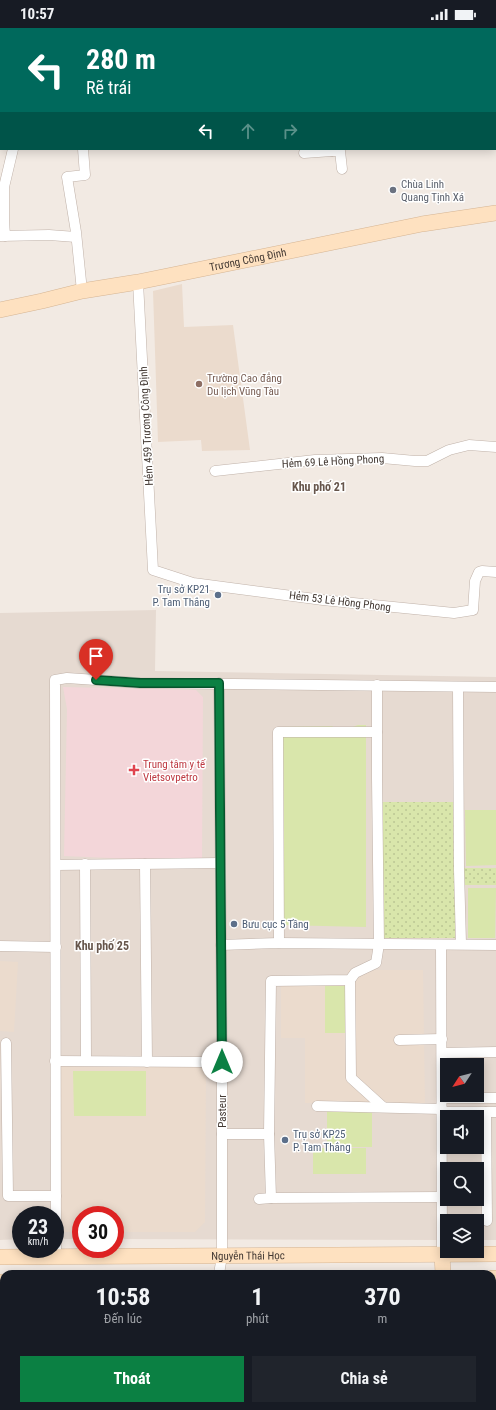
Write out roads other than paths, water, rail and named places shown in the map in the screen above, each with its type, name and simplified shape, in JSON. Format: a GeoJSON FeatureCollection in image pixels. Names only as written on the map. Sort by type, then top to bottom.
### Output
{"type":"FeatureCollection","features":[{"type":"Feature","properties":{"kind":"main road","name":"Trương Công Định"},"geometry":{"type":"LineString","coordinates":[[0,310],[42,302],[82,291],[138,282],[422,224],[496,213]]}},
{"type":"Feature","properties":{"kind":"main road","name":"Nguyễn Thái Học"},"geometry":{"type":"LineString","coordinates":[[64,1256],[440,1254]]}},
{"type":"Feature","properties":{"kind":"main road","name":"Nguyễn Thái Học"},"geometry":{"type":"LineString","coordinates":[[484,1254],[496,1254]]}},
{"type":"Feature","properties":{"kind":"main road","name":"Nguyễn Thái Học"},"geometry":{"type":"LineString","coordinates":[[0,1257],[12,1257]]}},
{"type":"Feature","properties":{"kind":"main road"},"geometry":{"type":"LineString","coordinates":[[442,1258],[443,1270]]}},
{"type":"Feature","properties":{"kind":"street"},"geometry":{"type":"LineString","coordinates":[[13,150],[4,187],[3,236],[24,237],[49,235],[76,237]]}},
{"type":"Feature","properties":{"kind":"street"},"geometry":{"type":"LineString","coordinates":[[82,291],[67,177],[85,175],[83,150]]}},
{"type":"Feature","properties":{"kind":"street"},"geometry":{"type":"LineString","coordinates":[[304,153],[332,150],[340,151],[342,169]]}},
{"type":"Feature","properties":{"kind":"street","name":"Hẻm 459 Trương Công Định"},"geometry":{"type":"LineString","coordinates":[[138,282],[153,570]]}},
{"type":"Feature","properties":{"kind":"street","name":"Hẻm 69 Lê Hồng Phong"},"geometry":{"type":"LineString","coordinates":[[214,471],[315,460],[382,458],[427,461],[449,450],[469,445],[496,447]]}},
{"type":"Feature","properties":{"kind":"street","name":"Hẻm 53 Lê Hồng Phong"},"geometry":{"type":"LineString","coordinates":[[153,570],[193,583],[323,600],[454,613],[473,610],[475,581],[479,572],[496,572]]}},
{"type":"Feature","properties":{"kind":"street"},"geometry":{"type":"LineString","coordinates":[[56,1206],[55,680],[67,678],[140,683],[496,687]]}},
{"type":"Feature","properties":{"kind":"street","name":"Pasteur"},"geometry":{"type":"LineString","coordinates":[[219,683],[222,1134],[222,1256],[220,1270]]}},
{"type":"Feature","properties":{"kind":"street"},"geometry":{"type":"LineString","coordinates":[[377,685],[378,944],[376,963],[355,973],[350,980],[351,1078],[382,1107]]}},
{"type":"Feature","properties":{"kind":"street"},"geometry":{"type":"LineString","coordinates":[[458,687],[461,944]]}},
{"type":"Feature","properties":{"kind":"street"},"geometry":{"type":"LineString","coordinates":[[279,943],[278,732],[377,732]]}},
{"type":"Feature","properties":{"kind":"street"},"geometry":{"type":"LineString","coordinates":[[56,865],[220,863]]}},
{"type":"Feature","properties":{"kind":"street"},"geometry":{"type":"LineString","coordinates":[[85,864],[86,1060]]}},
{"type":"Feature","properties":{"kind":"street"},"geometry":{"type":"LineString","coordinates":[[145,864],[147,1062]]}},
{"type":"Feature","properties":{"kind":"street"},"geometry":{"type":"LineString","coordinates":[[221,945],[279,943],[496,945]]}},
{"type":"Feature","properties":{"kind":"street"},"geometry":{"type":"LineString","coordinates":[[441,945],[442,1058]]}},
{"type":"Feature","properties":{"kind":"street"},"geometry":{"type":"LineString","coordinates":[[0,946],[56,948]]}},
{"type":"Feature","properties":{"kind":"street"},"geometry":{"type":"LineString","coordinates":[[271,1198],[269,1134],[271,981],[350,980]]}},
{"type":"Feature","properties":{"kind":"street"},"geometry":{"type":"LineString","coordinates":[[399,1040],[442,1039]]}},
{"type":"Feature","properties":{"kind":"street"},"geometry":{"type":"LineString","coordinates":[[6,1043],[8,1196],[56,1196]]}},
{"type":"Feature","properties":{"kind":"street"},"geometry":{"type":"LineString","coordinates":[[442,1053],[496,1052]]}},
{"type":"Feature","properties":{"kind":"street"},"geometry":{"type":"LineString","coordinates":[[55,1061],[86,1060],[204,1062]]}},
{"type":"Feature","properties":{"kind":"street"},"geometry":{"type":"LineString","coordinates":[[484,1098],[496,1098]]}},
{"type":"Feature","properties":{"kind":"street"},"geometry":{"type":"LineString","coordinates":[[317,1106],[382,1107],[440,1111]]}},
{"type":"Feature","properties":{"kind":"street"},"geometry":{"type":"LineString","coordinates":[[487,1221],[491,1112]]}},
{"type":"Feature","properties":{"kind":"street"},"geometry":{"type":"LineString","coordinates":[[222,1134],[269,1134]]}},
{"type":"Feature","properties":{"kind":"street"},"geometry":{"type":"LineString","coordinates":[[259,1199],[440,1197]]}},
{"type":"Feature","properties":{"kind":"place","name":"Chùa Linh Quang Tịnh Xá"},"geometry":{"type":"Point","coordinates":[393,190]}},
{"type":"Feature","properties":{"kind":"place","name":"Trường Cao đẳng Du lịch Vũng Tàu"},"geometry":{"type":"Point","coordinates":[199,384]}},
{"type":"Feature","properties":{"kind":"place","name":"Trụ sở KP21 P. Tam Thắng"},"geometry":{"type":"Point","coordinates":[218,595]}},
{"type":"Feature","properties":{"kind":"place","name":"Trung tâm y tế Vietsovpetro"},"geometry":{"type":"Point","coordinates":[134,770]}},
{"type":"Feature","properties":{"kind":"place","name":"Bưu cục 5 Tầng"},"geometry":{"type":"Point","coordinates":[234,924]}},
{"type":"Feature","properties":{"kind":"place","name":"Trụ sở KP25 P. Tam Thắng"},"geometry":{"type":"Point","coordinates":[285,1140]}},
{"type":"Feature","properties":{"kind":"district","name":"Khu phố 21"},"geometry":{"type":"Point","coordinates":[319,487]}},
{"type":"Feature","properties":{"kind":"district","name":"Khu phố 25"},"geometry":{"type":"Point","coordinates":[102,946]}}]}
